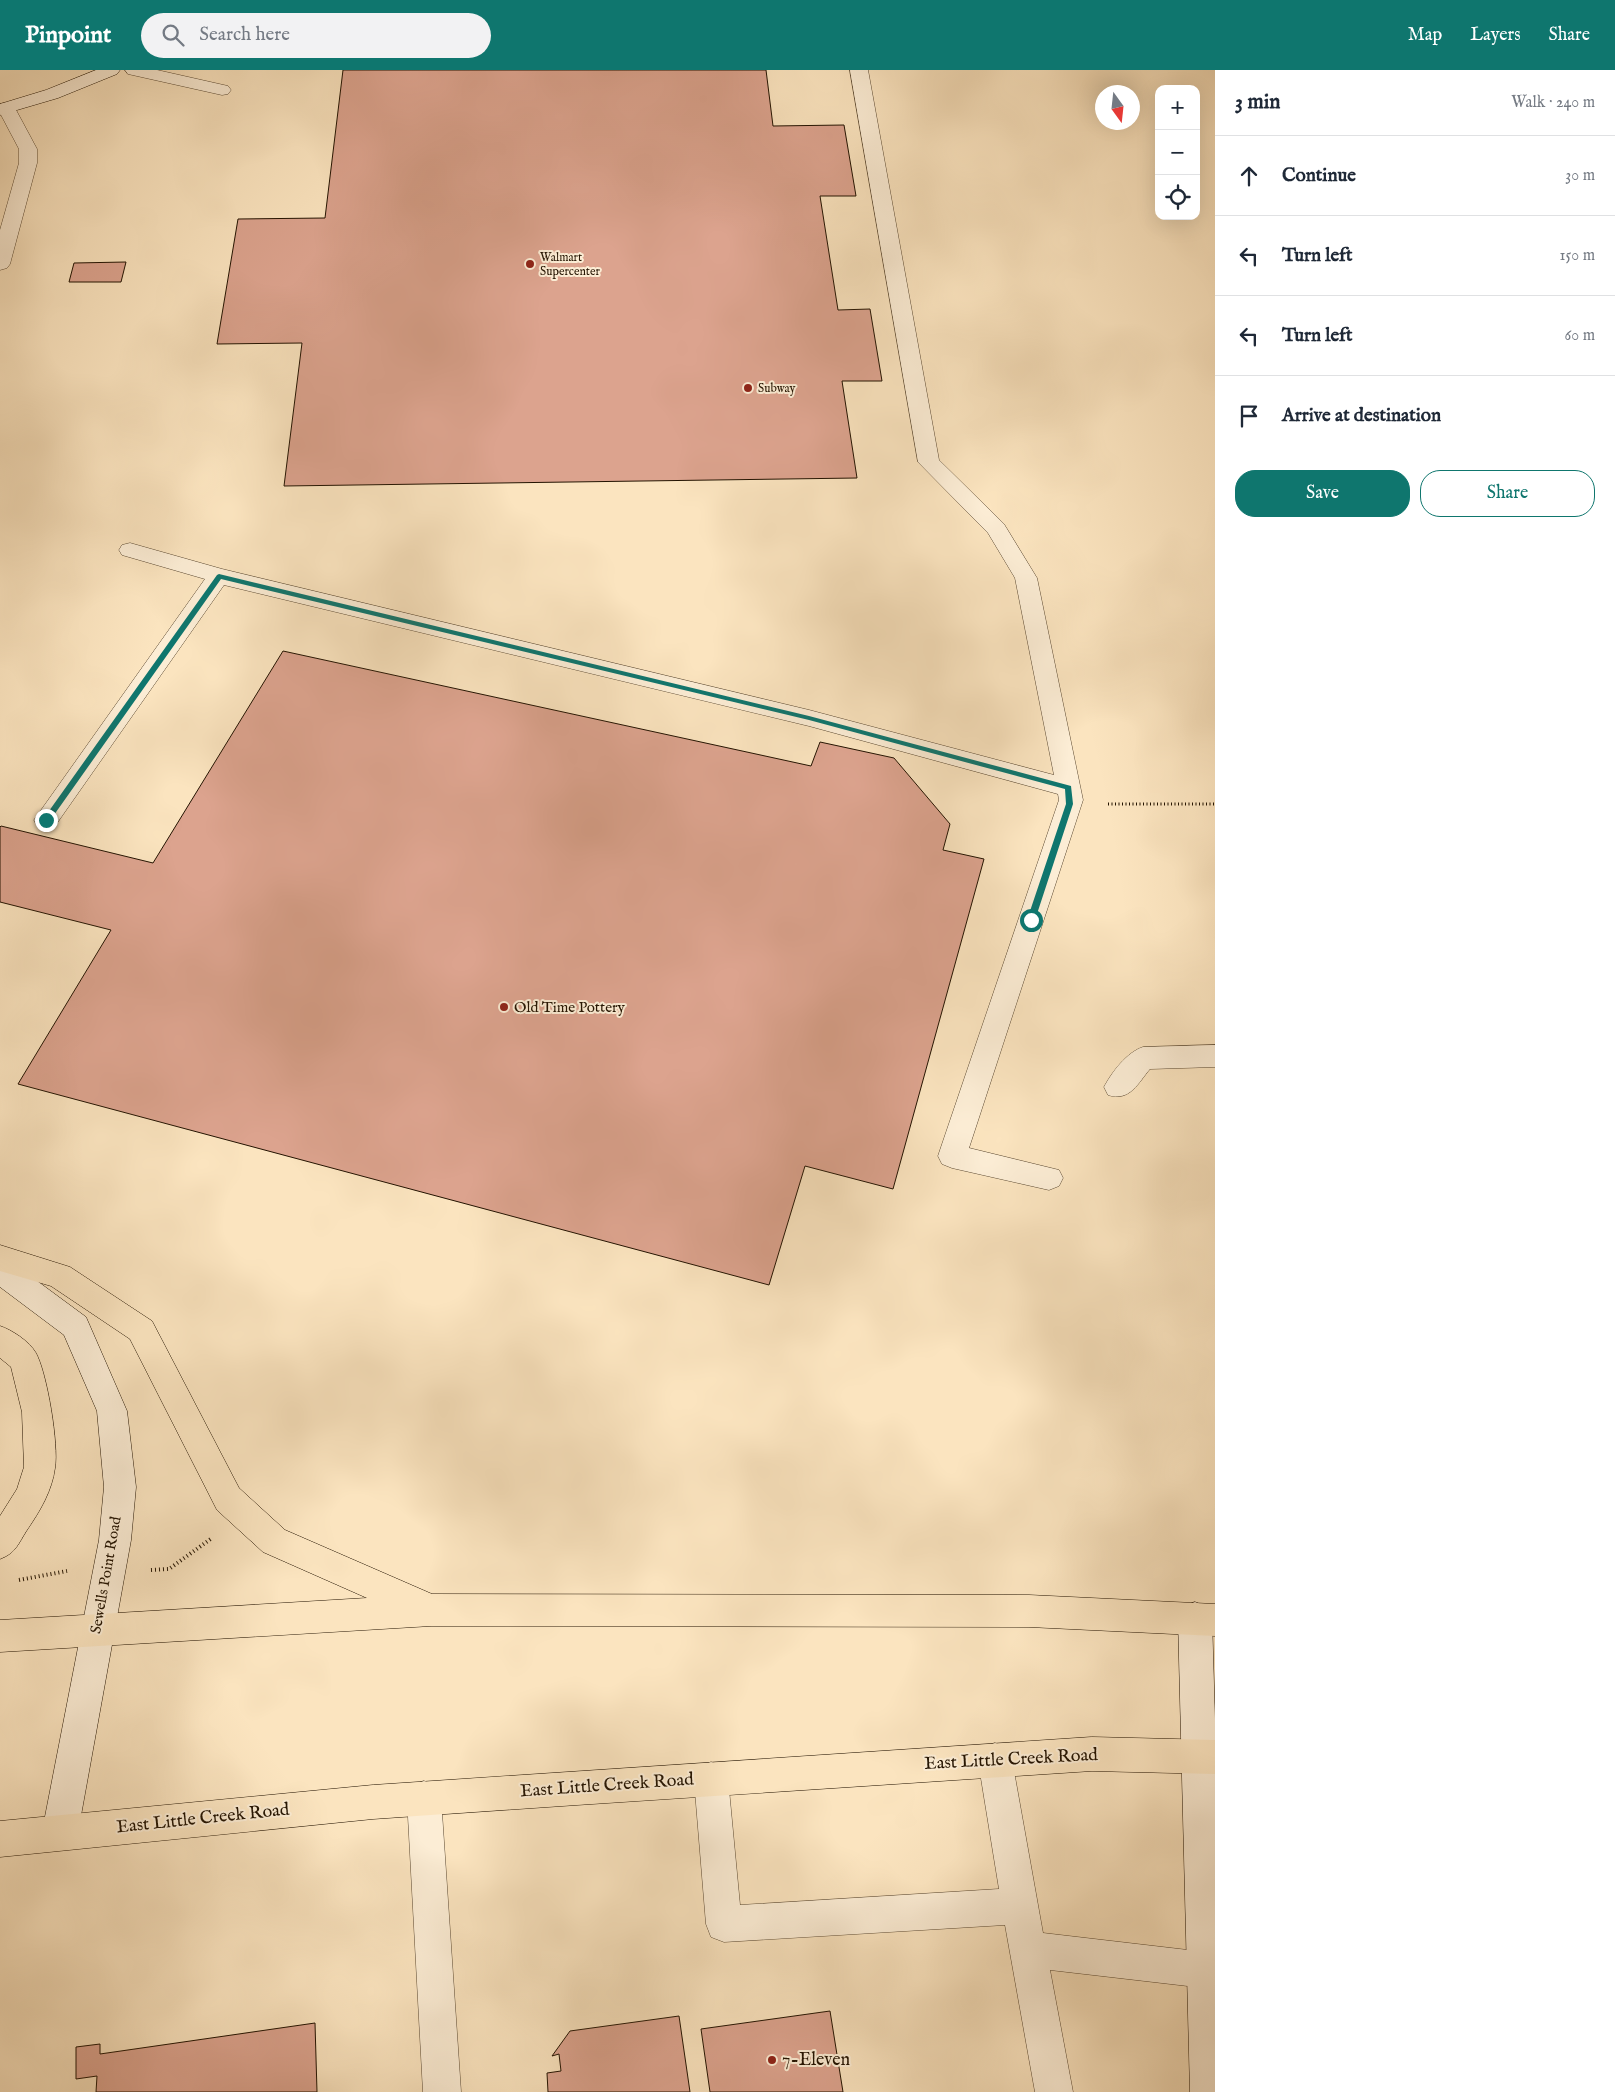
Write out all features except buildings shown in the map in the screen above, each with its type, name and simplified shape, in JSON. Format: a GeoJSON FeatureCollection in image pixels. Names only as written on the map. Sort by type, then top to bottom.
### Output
{"type":"FeatureCollection","features":[{"type":"Feature","properties":{"kind":"main road"},"geometry":{"type":"LineString","coordinates":[[0,1258],[60,1276],[141,1330],[228,1499],[274,1541],[431,1610]]}},
{"type":"Feature","properties":{"kind":"main road"},"geometry":{"type":"LineString","coordinates":[[0,1339],[24,1360],[37,1412],[40,1467],[31,1496],[0,1544]]}},
{"type":"Feature","properties":{"kind":"main road"},"geometry":{"type":"LineString","coordinates":[[0,1636],[431,1610],[1029,1610],[1205,1619]]}},
{"type":"Feature","properties":{"kind":"main road","name":"East Little Creek Road"},"geometry":{"type":"LineString","coordinates":[[0,1839],[424,1798],[1092,1754],[1207,1757]]}},
{"type":"Feature","properties":{"kind":"street"},"geometry":{"type":"LineString","coordinates":[[0,264],[28,163],[28,149],[3,109],[52,94],[111,70]]}},
{"type":"Feature","properties":{"kind":"street"},"geometry":{"type":"LineString","coordinates":[[134,70],[222,90]]}},
{"type":"Feature","properties":{"kind":"street"},"geometry":{"type":"LineString","coordinates":[[859,70],[929,462],[996,529],[1026,578],[1069,796],[952,1156],[1049,1178]]}},
{"type":"Feature","properties":{"kind":"street"},"geometry":{"type":"LineString","coordinates":[[130,550],[219,576],[809,718],[1069,796]]}},
{"type":"Feature","properties":{"kind":"street"},"geometry":{"type":"LineString","coordinates":[[46,820],[219,576]]}},
{"type":"Feature","properties":{"kind":"street"},"geometry":{"type":"LineString","coordinates":[[1118,1087],[1143,1058],[1215,1056]]}},
{"type":"Feature","properties":{"kind":"street","name":"Sewells Point Road"},"geometry":{"type":"LineString","coordinates":[[0,1270],[75,1326],[112,1411],[120,1487],[115,1540],[60,1832]]}},
{"type":"Feature","properties":{"kind":"street"},"geometry":{"type":"LineString","coordinates":[[1205,1619],[1207,1757],[1205,1970],[1209,2092]]}},
{"type":"Feature","properties":{"kind":"street"},"geometry":{"type":"LineString","coordinates":[[995,1760],[1054,2092]]}},
{"type":"Feature","properties":{"kind":"street"},"geometry":{"type":"LineString","coordinates":[[712,1779],[724,1924],[1020,1906]]}},
{"type":"Feature","properties":{"kind":"street"},"geometry":{"type":"LineString","coordinates":[[424,1798],[442,2092]]}},
{"type":"Feature","properties":{"kind":"street"},"geometry":{"type":"LineString","coordinates":[[1028,1948],[1205,1970]]}},
{"type":"Feature","properties":{"kind":"path"},"geometry":{"type":"LineString","coordinates":[[1069,796],[1215,804]]}},
{"type":"Feature","properties":{"kind":"path"},"geometry":{"type":"LineString","coordinates":[[146,1570],[169,1569],[216,1534]]}},
{"type":"Feature","properties":{"kind":"path"},"geometry":{"type":"LineString","coordinates":[[18,1581],[71,1571]]}},
{"type":"Feature","properties":{"kind":"place","name":"Walmart Supercenter"},"geometry":{"type":"Point","coordinates":[530,264]}},
{"type":"Feature","properties":{"kind":"place","name":"Subway"},"geometry":{"type":"Point","coordinates":[748,388]}},
{"type":"Feature","properties":{"kind":"place","name":"Old Time Pottery"},"geometry":{"type":"Point","coordinates":[504,1007]}},
{"type":"Feature","properties":{"kind":"place","name":"7-Eleven"},"geometry":{"type":"Point","coordinates":[772,2060]}},
{"type":"Feature","properties":{"kind":"route"},"geometry":{"type":"LineString","coordinates":[[46,820],[219,576],[809,718],[1068,788],[1070,804],[1031,920]]}}]}
